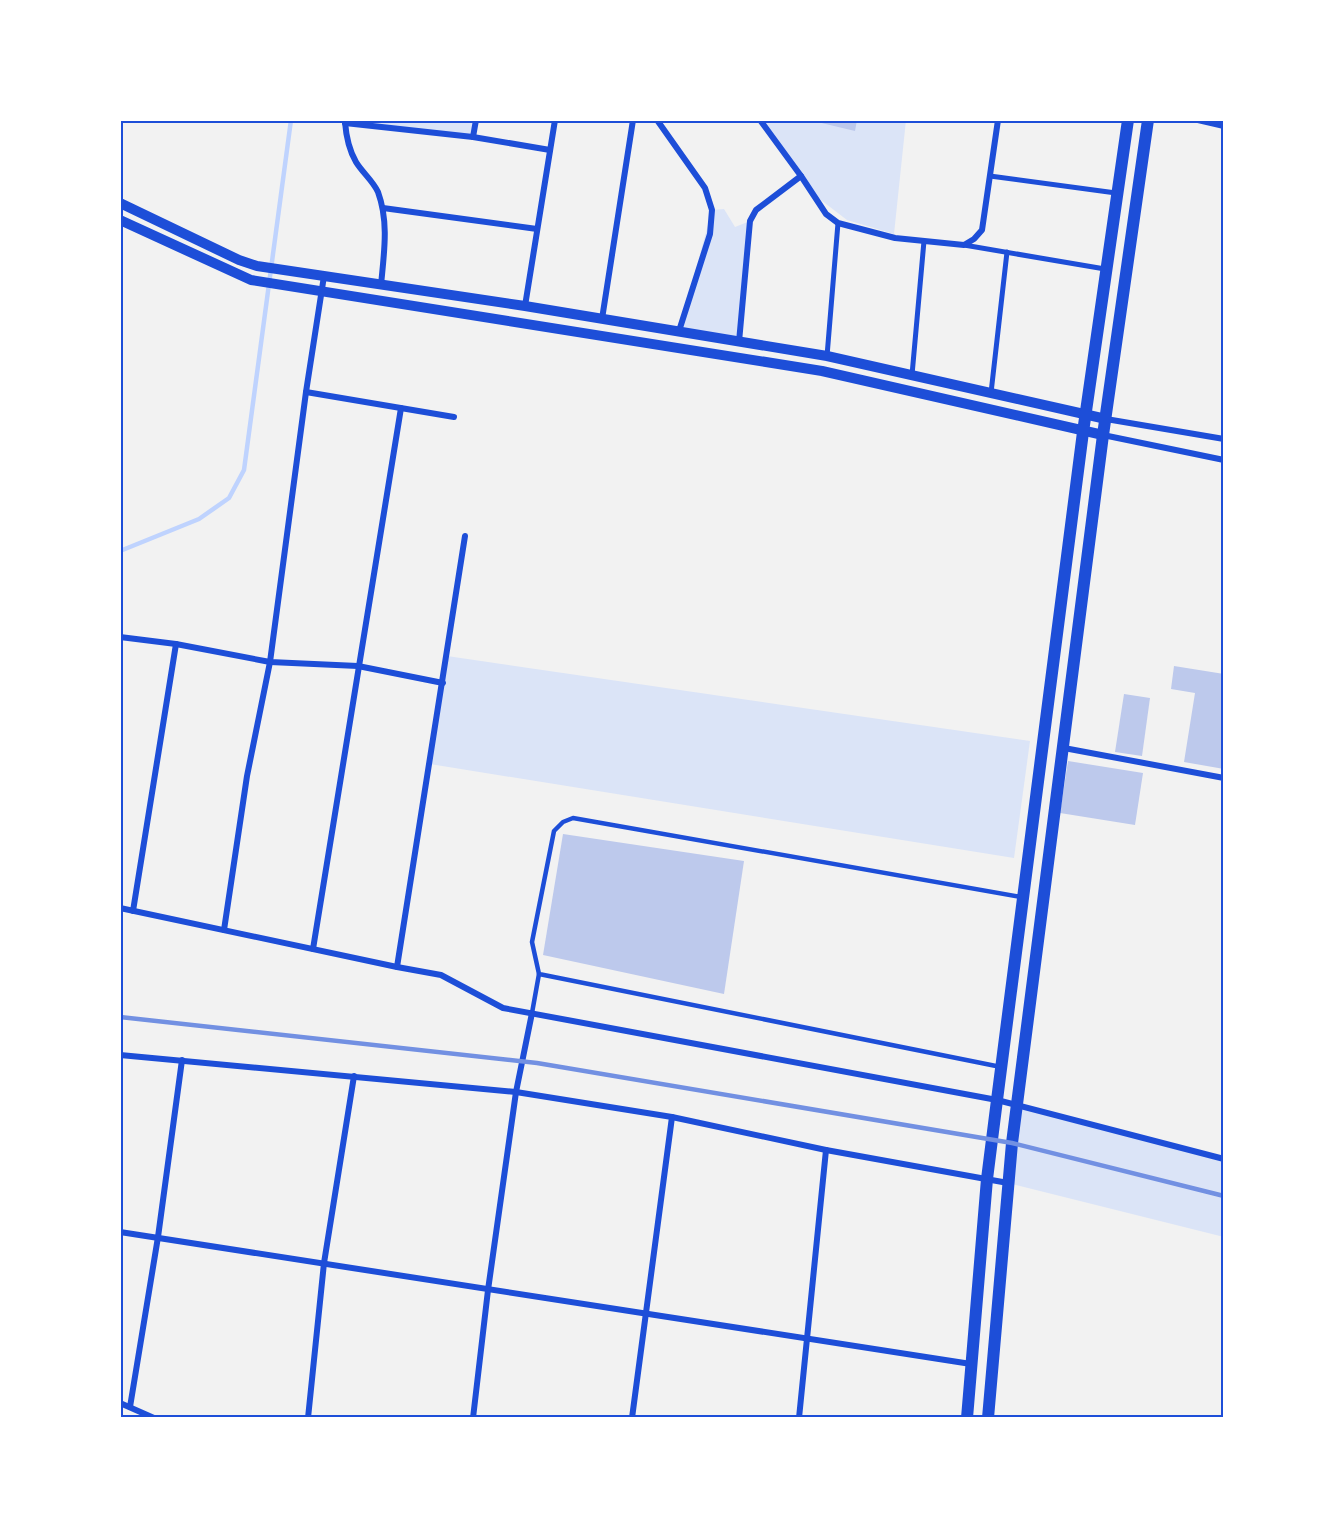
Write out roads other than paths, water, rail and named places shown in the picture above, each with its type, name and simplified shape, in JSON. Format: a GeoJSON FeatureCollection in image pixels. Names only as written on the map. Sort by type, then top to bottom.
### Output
{"type":"FeatureCollection","features":[{"type":"Feature","properties":{"kind":"main road"},"geometry":{"type":"LineString","coordinates":[[967,1418],[987,1179],[1083,432],[1128,120]]}},
{"type":"Feature","properties":{"kind":"main road"},"geometry":{"type":"LineString","coordinates":[[988,1418],[1008,1183],[1017,1106],[1103,435],[1148,120]]}},
{"type":"Feature","properties":{"kind":"street"},"geometry":{"type":"LineString","coordinates":[[473,137],[476,120]]}},
{"type":"Feature","properties":{"kind":"street"},"geometry":{"type":"LineString","coordinates":[[525,306],[555,120]]}},
{"type":"Feature","properties":{"kind":"street"},"geometry":{"type":"LineString","coordinates":[[602,319],[633,120]]}},
{"type":"Feature","properties":{"kind":"street"},"geometry":{"type":"LineString","coordinates":[[657,120],[705,188],[712,210],[710,234],[679,332]]}},
{"type":"Feature","properties":{"kind":"street"},"geometry":{"type":"LineString","coordinates":[[760,120],[826,214],[838,223],[895,238],[964,244],[1107,269]]}},
{"type":"Feature","properties":{"kind":"street"},"geometry":{"type":"LineString","coordinates":[[964,244],[974,239],[982,230],[998,120]]}},
{"type":"Feature","properties":{"kind":"street"},"geometry":{"type":"LineString","coordinates":[[1198,120],[1224,126]]}},
{"type":"Feature","properties":{"kind":"street"},"geometry":{"type":"LineString","coordinates":[[381,285],[386,234],[382,208],[377,189],[356,162],[349,147],[345,121],[473,137],[550,150]]}},
{"type":"Feature","properties":{"kind":"street"},"geometry":{"type":"LineString","coordinates":[[739,342],[750,221],[756,210],[801,176]]}},
{"type":"Feature","properties":{"kind":"street"},"geometry":{"type":"LineString","coordinates":[[990,176],[1118,193]]}},
{"type":"Feature","properties":{"kind":"street"},"geometry":{"type":"LineString","coordinates":[[120,203],[239,260],[257,266],[525,306],[827,356],[1087,414],[1224,440]]}},
{"type":"Feature","properties":{"kind":"street"},"geometry":{"type":"LineString","coordinates":[[382,208],[537,229]]}},
{"type":"Feature","properties":{"kind":"street"},"geometry":{"type":"LineString","coordinates":[[120,220],[251,280],[822,371],[1083,432],[1224,460]]}},
{"type":"Feature","properties":{"kind":"street"},"geometry":{"type":"LineString","coordinates":[[827,356],[838,223]]}},
{"type":"Feature","properties":{"kind":"street"},"geometry":{"type":"LineString","coordinates":[[912,375],[924,241]]}},
{"type":"Feature","properties":{"kind":"street"},"geometry":{"type":"LineString","coordinates":[[991,393],[1007,252]]}},
{"type":"Feature","properties":{"kind":"street"},"geometry":{"type":"LineString","coordinates":[[224,930],[247,776],[270,662],[324,276]]}},
{"type":"Feature","properties":{"kind":"street"},"geometry":{"type":"LineString","coordinates":[[924,394],[928,388],[927,379]]}},
{"type":"Feature","properties":{"kind":"street"},"geometry":{"type":"LineString","coordinates":[[306,392],[454,417]]}},
{"type":"Feature","properties":{"kind":"street"},"geometry":{"type":"LineString","coordinates":[[313,949],[401,408]]}},
{"type":"Feature","properties":{"kind":"street"},"geometry":{"type":"LineString","coordinates":[[397,967],[465,536]]}},
{"type":"Feature","properties":{"kind":"street"},"geometry":{"type":"LineString","coordinates":[[120,636],[270,662],[358,666],[443,683]]}},
{"type":"Feature","properties":{"kind":"street"},"geometry":{"type":"LineString","coordinates":[[133,911],[176,644]]}},
{"type":"Feature","properties":{"kind":"street"},"geometry":{"type":"LineString","coordinates":[[1064,748],[1224,778]]}},
{"type":"Feature","properties":{"kind":"street"},"geometry":{"type":"LineString","coordinates":[[120,908],[441,975],[502,1008],[997,1100],[1224,1159]]}},
{"type":"Feature","properties":{"kind":"street"},"geometry":{"type":"LineString","coordinates":[[473,1418],[488,1290],[516,1092],[532,1013]]}},
{"type":"Feature","properties":{"kind":"street"},"geometry":{"type":"LineString","coordinates":[[120,1055],[516,1092],[672,1117],[826,1150],[1008,1183]]}},
{"type":"Feature","properties":{"kind":"street"},"geometry":{"type":"LineString","coordinates":[[130,1407],[158,1237],[182,1060]]}},
{"type":"Feature","properties":{"kind":"street"},"geometry":{"type":"LineString","coordinates":[[308,1418],[324,1263],[354,1076]]}},
{"type":"Feature","properties":{"kind":"street"},"geometry":{"type":"LineString","coordinates":[[632,1418],[672,1117]]}},
{"type":"Feature","properties":{"kind":"street"},"geometry":{"type":"LineString","coordinates":[[799,1418],[826,1150]]}},
{"type":"Feature","properties":{"kind":"street"},"geometry":{"type":"LineString","coordinates":[[120,1232],[971,1365]]}},
{"type":"Feature","properties":{"kind":"street"},"geometry":{"type":"LineString","coordinates":[[120,1403],[154,1418]]}},
{"type":"Feature","properties":{"kind":"lane"},"geometry":{"type":"LineString","coordinates":[[532,1013],[539,974],[532,942],[554,831],[563,822],[573,818],[1023,897]]}},
{"type":"Feature","properties":{"kind":"lane"},"geometry":{"type":"LineString","coordinates":[[539,974],[1001,1067]]}},
{"type":"Feature","properties":{"kind":"waterway"},"geometry":{"type":"LineString","coordinates":[[120,551],[199,519],[229,498],[244,470],[291,120]]}},
{"type":"Feature","properties":{"kind":"railway"},"geometry":{"type":"LineString","coordinates":[[120,1017],[537,1063],[1012,1143],[1224,1196]]}}]}
